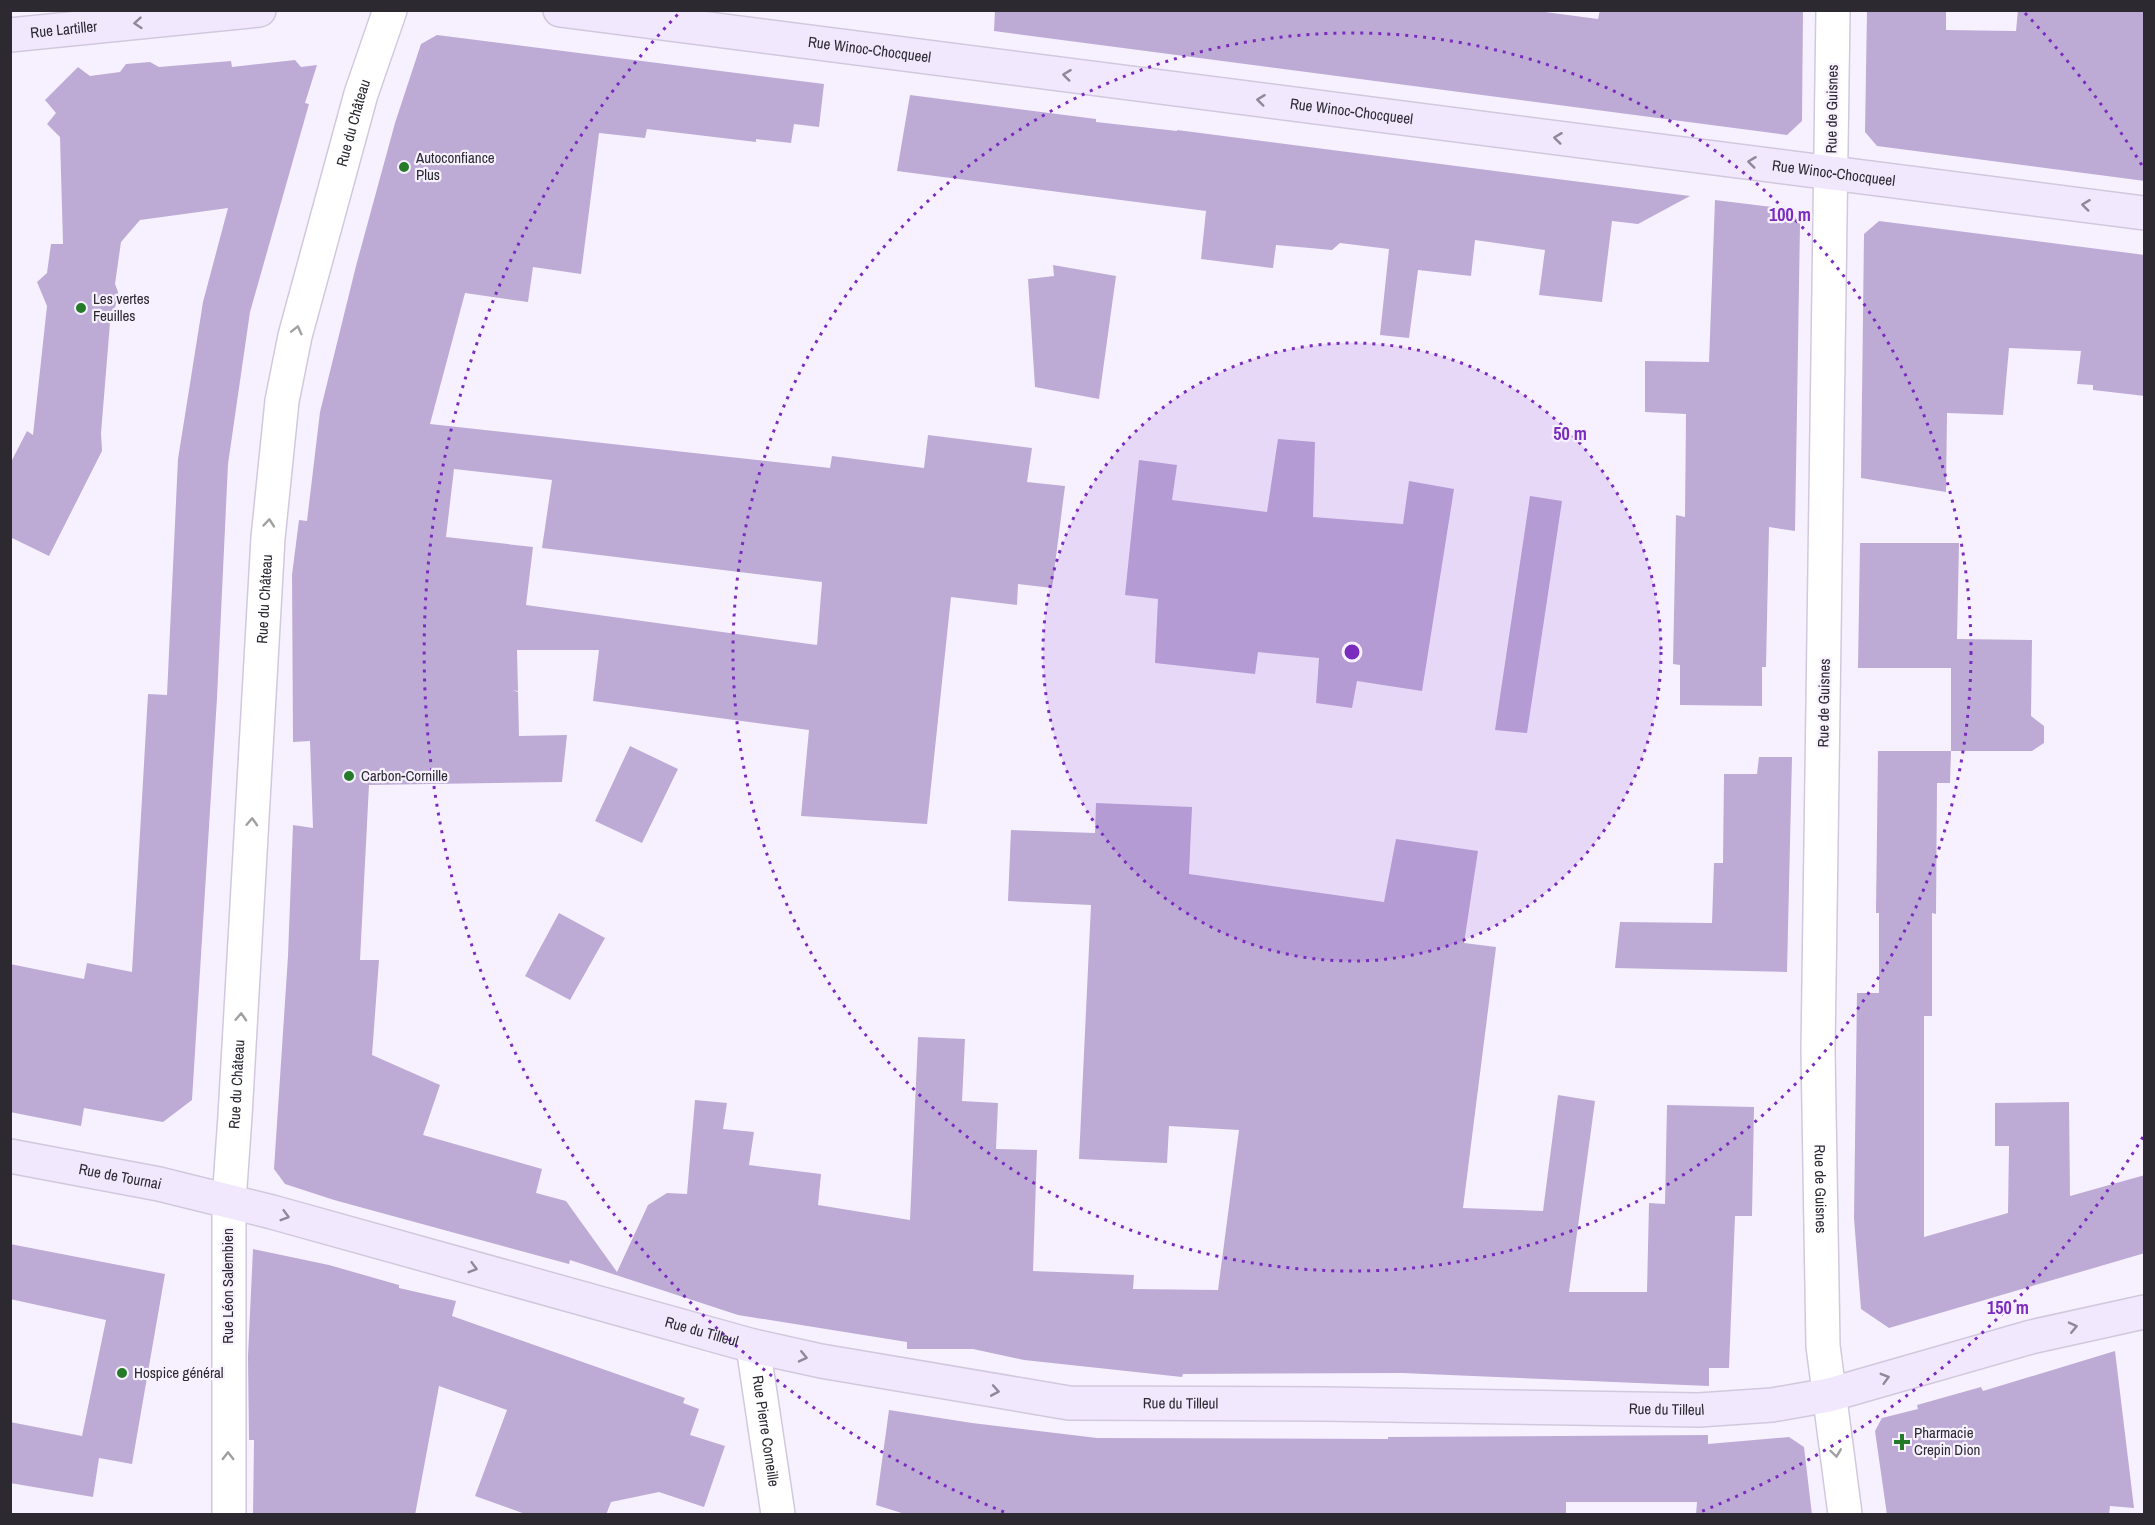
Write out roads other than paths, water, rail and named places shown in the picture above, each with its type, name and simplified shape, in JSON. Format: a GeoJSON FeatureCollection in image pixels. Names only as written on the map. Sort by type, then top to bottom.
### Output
{"type":"FeatureCollection","features":[{"type":"Feature","properties":{"kind":"street","name":"Rue Lartiller"},"geometry":{"type":"LineString","coordinates":[[10,35],[259,10]]}},
{"type":"Feature","properties":{"kind":"street","name":"Rue du Château"},"geometry":{"type":"LineString","coordinates":[[229,1201],[268,538],[282,402],[295,336],[311,276],[365,83],[390,10]]}},
{"type":"Feature","properties":{"kind":"street","name":"Rue Winoc-Chocqueel"},"geometry":{"type":"LineString","coordinates":[[560,10],[2145,213]]}},
{"type":"Feature","properties":{"kind":"street","name":"Rue de Guisnes"},"geometry":{"type":"LineString","coordinates":[[1833,10],[1818,1051],[1823,1346],[1845,1515]]}},
{"type":"Feature","properties":{"kind":"street","name":"Rue de Tournai"},"geometry":{"type":"LineString","coordinates":[[10,1156],[148,1182],[229,1201]]}},
{"type":"Feature","properties":{"kind":"street","name":"Rue du Tilleul"},"geometry":{"type":"LineString","coordinates":[[229,1201],[753,1346],[821,1361],[1069,1403],[1699,1410],[1772,1405],[1829,1395],[2031,1337],[2145,1312]]}},
{"type":"Feature","properties":{"kind":"street","name":"Rue Léon Salembien"},"geometry":{"type":"LineString","coordinates":[[229,1201],[229,1515]]}},
{"type":"Feature","properties":{"kind":"street","name":"Rue Pierre Corneille"},"geometry":{"type":"LineString","coordinates":[[753,1346],[778,1515]]}},
{"type":"Feature","properties":{"kind":"place","name":"Autoconfiance Plus"},"geometry":{"type":"Point","coordinates":[404,167]}},
{"type":"Feature","properties":{"kind":"place","name":"Les vertes Feuilles"},"geometry":{"type":"Point","coordinates":[81,308]}},
{"type":"Feature","properties":{"kind":"place","name":"Carbon-Cornille"},"geometry":{"type":"Point","coordinates":[349,776]}},
{"type":"Feature","properties":{"kind":"place","name":"Hospice général"},"geometry":{"type":"Point","coordinates":[122,1373]}},
{"type":"Feature","properties":{"kind":"place","name":"Pharmacie Crepin Dion"},"geometry":{"type":"Point","coordinates":[1902,1442]}}]}
